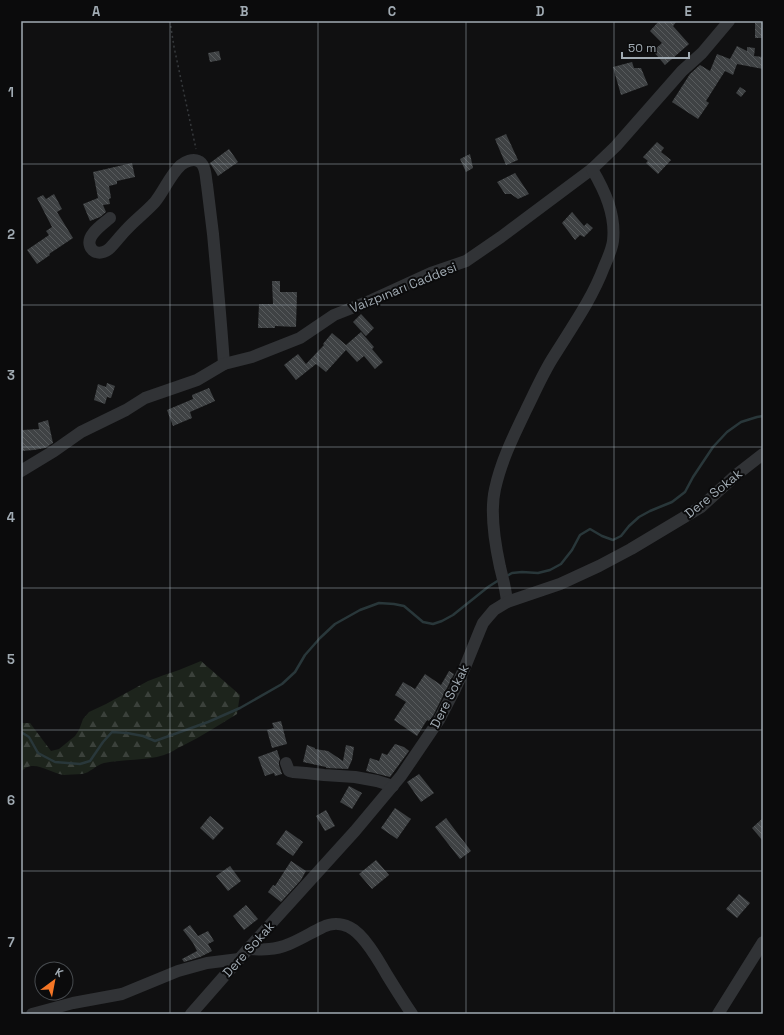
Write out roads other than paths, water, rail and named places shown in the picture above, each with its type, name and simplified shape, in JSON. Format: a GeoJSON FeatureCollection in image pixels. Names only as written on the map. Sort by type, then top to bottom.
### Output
{"type":"FeatureCollection","features":[{"type":"Feature","properties":{"kind":"street","name":"Vaizpınarı Caddesi"},"geometry":{"type":"LineString","coordinates":[[21,471],[54,451],[81,432],[126,410],[146,398],[197,380],[224,364],[252,357],[300,338],[334,315],[372,300],[431,273],[466,261],[592,170],[616,146],[682,71],[702,52],[728,21]]}},
{"type":"Feature","properties":{"kind":"street"},"geometry":{"type":"LineString","coordinates":[[110,218],[98,228],[90,238],[90,246],[92,250],[96,252],[100,253],[110,248],[155,202],[182,164],[187,161],[194,160],[202,163],[204,167],[210,206],[224,364]]}},
{"type":"Feature","properties":{"kind":"street"},"geometry":{"type":"LineString","coordinates":[[507,602],[506,590],[494,535],[495,490],[499,475],[505,455],[539,382],[552,358],[588,301],[601,276],[613,241],[612,212],[606,196],[592,170]]}},
{"type":"Feature","properties":{"kind":"street","name":"Dere Sokak"},"geometry":{"type":"LineString","coordinates":[[190,1014],[355,831],[401,776],[442,715],[465,667],[483,623],[494,610],[507,602],[560,584],[631,549],[701,507],[736,475],[763,454]]}},
{"type":"Feature","properties":{"kind":"street"},"geometry":{"type":"LineString","coordinates":[[286,762],[289,771],[293,772],[355,777],[393,786]]}},
{"type":"Feature","properties":{"kind":"street"},"geometry":{"type":"LineString","coordinates":[[248,949],[270,950],[279,948],[332,923],[349,927],[356,932],[375,955],[412,1014]]}},
{"type":"Feature","properties":{"kind":"street"},"geometry":{"type":"LineString","coordinates":[[718,1014],[763,942]]}},
{"type":"Feature","properties":{"kind":"street"},"geometry":{"type":"LineString","coordinates":[[32,1014],[73,1003],[122,994],[178,971],[207,963],[238,959]]}},
{"type":"Feature","properties":{"kind":"waterway"},"geometry":{"type":"LineString","coordinates":[[505,577],[512,573],[538,573],[550,570],[561,564],[572,550],[580,535],[590,529],[613,540],[621,536],[639,517],[672,502],[685,492],[713,447],[727,432],[741,422],[763,416]]}},
{"type":"Feature","properties":{"kind":"waterway"},"geometry":{"type":"LineString","coordinates":[[21,732],[29,737],[38,753],[55,762],[80,764],[90,761],[112,732],[143,736],[155,741],[208,722],[240,708],[282,684],[295,672],[305,655],[320,638],[335,624],[360,610],[379,603],[394,604],[404,606],[423,622],[433,624],[453,615],[499,580]]}}]}
